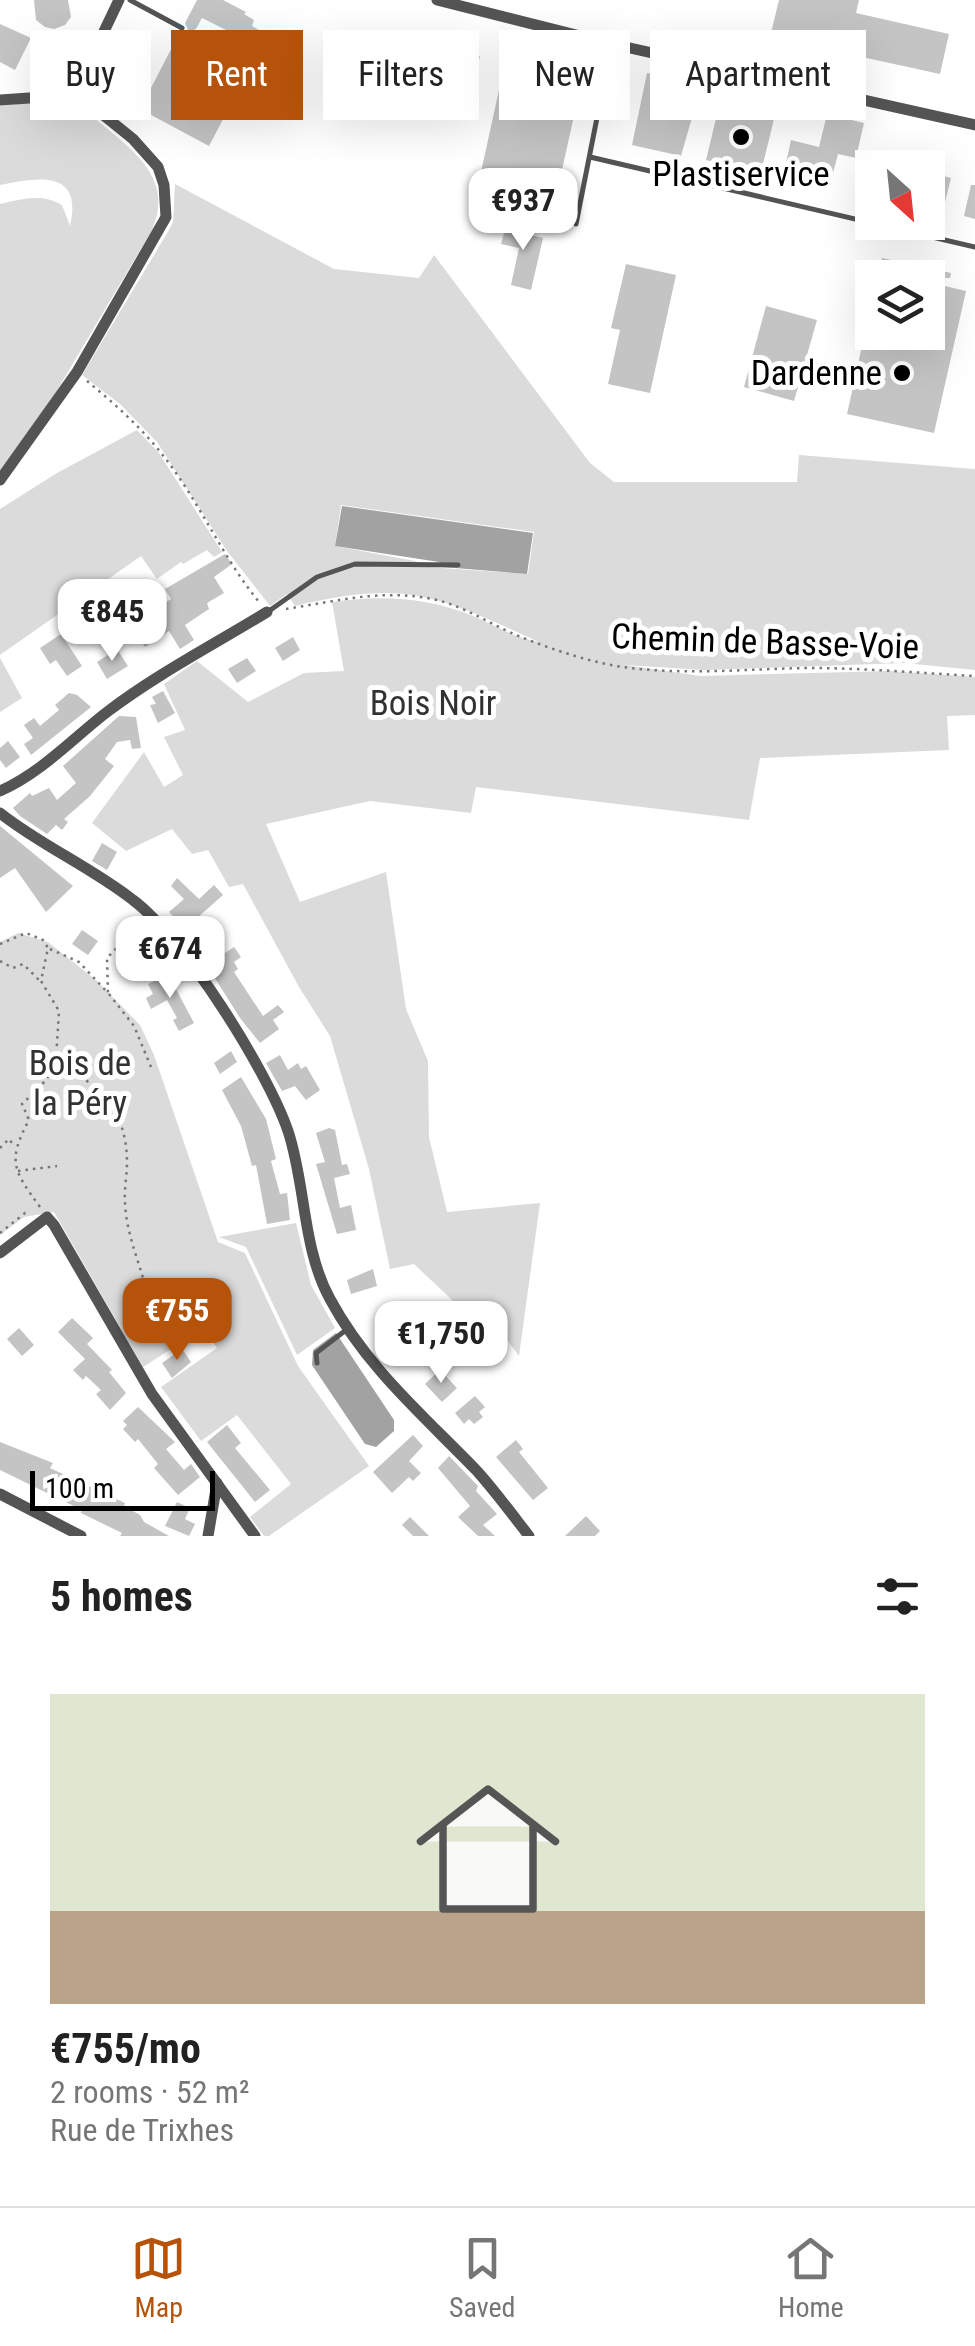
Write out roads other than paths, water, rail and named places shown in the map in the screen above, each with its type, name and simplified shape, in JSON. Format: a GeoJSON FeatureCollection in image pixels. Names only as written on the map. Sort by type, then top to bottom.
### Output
{"type":"FeatureCollection","features":[{"type":"Feature","properties":{"kind":"street"},"geometry":{"type":"LineString","coordinates":[[105,30],[119,0]]}},
{"type":"Feature","properties":{"kind":"street"},"geometry":{"type":"LineString","coordinates":[[437,0],[556,30]]}},
{"type":"Feature","properties":{"kind":"street"},"geometry":{"type":"LineString","coordinates":[[630,48],[975,125]]}},
{"type":"Feature","properties":{"kind":"street"},"geometry":{"type":"LineString","coordinates":[[0,100],[30,98]]}},
{"type":"Feature","properties":{"kind":"street"},"geometry":{"type":"LineString","coordinates":[[0,480],[77,372],[162,228],[166,202],[158,167],[110,120]]}},
{"type":"Feature","properties":{"kind":"street"},"geometry":{"type":"LineString","coordinates":[[0,791],[43,765],[156,678],[267,612]]}},
{"type":"Feature","properties":{"kind":"street"},"geometry":{"type":"LineString","coordinates":[[0,813],[128,896],[150,915],[199,976],[269,1086],[296,1158],[319,1272],[329,1297],[380,1373],[473,1467],[529,1536]]}},
{"type":"Feature","properties":{"kind":"street"},"geometry":{"type":"LineString","coordinates":[[0,1253],[46,1217],[152,1394],[255,1536]]}},
{"type":"Feature","properties":{"kind":"street"},"geometry":{"type":"LineString","coordinates":[[208,1536],[218,1483]]}},
{"type":"Feature","properties":{"kind":"street"},"geometry":{"type":"LineString","coordinates":[[0,1494],[80,1536]]}},
{"type":"Feature","properties":{"kind":"lane"},"geometry":{"type":"LineString","coordinates":[[130,0],[182,28]]}},
{"type":"Feature","properties":{"kind":"lane"},"geometry":{"type":"LineString","coordinates":[[576,224],[597,120]]}},
{"type":"Feature","properties":{"kind":"lane"},"geometry":{"type":"LineString","coordinates":[[590,156],[975,248]]}},
{"type":"Feature","properties":{"kind":"lane"},"geometry":{"type":"LineString","coordinates":[[267,612],[318,577],[355,564],[458,565]]}},
{"type":"Feature","properties":{"kind":"lane"},"geometry":{"type":"LineString","coordinates":[[317,1363],[316,1353],[348,1328]]}},
{"type":"Feature","properties":{"kind":"place","name":"Plastiservice"},"geometry":{"type":"Point","coordinates":[741,137]}},
{"type":"Feature","properties":{"kind":"place","name":"Dardenne"},"geometry":{"type":"Point","coordinates":[902,373]}},
{"type":"Feature","properties":{"kind":"park label","name":"Bois Noir"},"geometry":{"type":"Point","coordinates":[433,703]}},
{"type":"Feature","properties":{"kind":"park label","name":"Bois de la Péry"},"geometry":{"type":"Point","coordinates":[80,1083]}}]}
